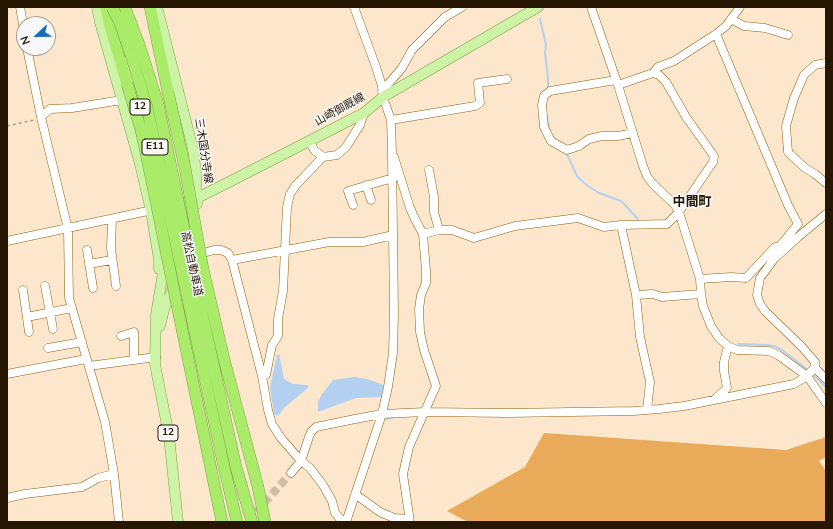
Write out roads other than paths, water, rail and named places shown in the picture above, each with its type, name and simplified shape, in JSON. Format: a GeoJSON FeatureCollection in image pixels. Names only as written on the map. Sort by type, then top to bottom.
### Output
{"type":"FeatureCollection","features":[{"type":"Feature","properties":{"kind":"highway"},"geometry":{"type":"LineString","coordinates":[[106,7],[110,26],[140,130],[152,182],[222,522]]}},
{"type":"Feature","properties":{"kind":"highway","name":"高松自動車道"},"geometry":{"type":"LineString","coordinates":[[113,7],[129,49],[147,107],[237,522]]}},
{"type":"Feature","properties":{"kind":"highway","name":"高松自動車道"},"geometry":{"type":"LineString","coordinates":[[125,7],[140,47],[158,104],[195,282],[236,466],[252,522]]}},
{"type":"Feature","properties":{"kind":"highway"},"geometry":{"type":"LineString","coordinates":[[150,7],[185,168],[203,270],[224,360],[258,486],[265,522]]}},
{"type":"Feature","properties":{"kind":"main road"},"geometry":{"type":"LineString","coordinates":[[97,7],[152,211],[159,260],[159,289]]}},
{"type":"Feature","properties":{"kind":"main road","name":"三木国分寺線"},"geometry":{"type":"LineString","coordinates":[[113,7],[167,207],[169,226],[168,243],[159,289],[156,315],[155,364],[169,436],[178,522]]}},
{"type":"Feature","properties":{"kind":"main road","name":"三木国分寺線"},"geometry":{"type":"LineString","coordinates":[[156,344],[165,306],[193,239],[197,198],[196,173],[188,126],[168,56],[157,7]]}},
{"type":"Feature","properties":{"kind":"main road","name":"山崎御厩線"},"geometry":{"type":"LineString","coordinates":[[167,207],[197,198],[364,113],[383,94],[537,7]]}},
{"type":"Feature","properties":{"kind":"street"},"geometry":{"type":"LineString","coordinates":[[346,522],[382,414],[393,353],[394,314],[393,178],[390,120],[376,68],[354,7]]}},
{"type":"Feature","properties":{"kind":"street"},"geometry":{"type":"LineString","coordinates":[[383,94],[402,68],[412,50],[445,17],[462,7]]}},
{"type":"Feature","properties":{"kind":"street"},"geometry":{"type":"LineString","coordinates":[[591,7],[647,176],[652,183],[675,205],[679,212],[700,279],[703,306],[711,326],[719,338],[728,346],[737,350],[768,351],[778,354],[826,379]]}},
{"type":"Feature","properties":{"kind":"street"},"geometry":{"type":"LineString","coordinates":[[653,74],[658,67],[674,61],[716,34],[726,26],[740,7]]}},
{"type":"Feature","properties":{"kind":"street"},"geometry":{"type":"LineString","coordinates":[[731,19],[744,26],[765,28],[788,35]]}},
{"type":"Feature","properties":{"kind":"street"},"geometry":{"type":"LineString","coordinates":[[291,473],[301,461],[311,432],[316,427],[382,414],[425,412],[508,413],[647,410],[684,406],[794,384],[811,372],[815,362],[802,347],[764,311],[757,295],[760,278],[798,224],[788,206],[716,34]]}},
{"type":"Feature","properties":{"kind":"street"},"geometry":{"type":"LineString","coordinates":[[29,56],[41,117],[68,228],[69,298],[104,422],[114,474],[119,522]]}},
{"type":"Feature","properties":{"kind":"street"},"geometry":{"type":"LineString","coordinates":[[826,64],[815,65],[804,75],[794,98],[786,126],[788,152],[805,168],[826,183]]}},
{"type":"Feature","properties":{"kind":"street"},"geometry":{"type":"LineString","coordinates":[[423,234],[439,230],[452,230],[474,238],[514,226],[578,218],[604,227],[667,224],[679,212],[713,162],[714,156],[686,117],[666,82],[659,75],[653,74],[617,83],[547,94],[542,105],[544,127],[551,141],[568,150],[589,139],[602,136],[633,134]]}},
{"type":"Feature","properties":{"kind":"street"},"geometry":{"type":"LineString","coordinates":[[390,120],[476,106],[480,104],[478,83],[507,79]]}},
{"type":"Feature","properties":{"kind":"street"},"geometry":{"type":"LineString","coordinates":[[41,117],[50,109],[72,108],[122,100]]}},
{"type":"Feature","properties":{"kind":"street"},"geometry":{"type":"LineString","coordinates":[[262,376],[266,375],[272,345],[278,336],[278,319],[284,291],[287,207],[290,194],[296,185],[323,157],[337,154],[346,147],[360,125],[364,113]]}},
{"type":"Feature","properties":{"kind":"street"},"geometry":{"type":"LineString","coordinates":[[310,141],[314,150],[323,157]]}},
{"type":"Feature","properties":{"kind":"street"},"geometry":{"type":"LineString","coordinates":[[355,494],[380,512],[394,518],[409,520],[402,474],[409,447],[436,386],[424,350],[420,332],[419,310],[421,295],[426,283],[423,234],[410,208],[392,153]]}},
{"type":"Feature","properties":{"kind":"street"},"geometry":{"type":"LineString","coordinates":[[429,170],[434,197],[434,212],[439,230]]}},
{"type":"Feature","properties":{"kind":"street"},"geometry":{"type":"LineString","coordinates":[[353,205],[348,191],[393,178]]}},
{"type":"Feature","properties":{"kind":"street"},"geometry":{"type":"LineString","coordinates":[[366,185],[371,200]]}},
{"type":"Feature","properties":{"kind":"street"},"geometry":{"type":"LineString","coordinates":[[7,241],[167,207]]}},
{"type":"Feature","properties":{"kind":"street"},"geometry":{"type":"LineString","coordinates":[[781,249],[826,214]]}},
{"type":"Feature","properties":{"kind":"street"},"geometry":{"type":"LineString","coordinates":[[112,219],[111,248],[116,286]]}},
{"type":"Feature","properties":{"kind":"street"},"geometry":{"type":"LineString","coordinates":[[621,225],[636,295],[640,337],[650,382],[647,410]]}},
{"type":"Feature","properties":{"kind":"street"},"geometry":{"type":"LineString","coordinates":[[232,260],[329,242],[363,242],[393,235]]}},
{"type":"Feature","properties":{"kind":"street"},"geometry":{"type":"LineString","coordinates":[[700,279],[731,277],[746,278],[775,247],[781,249]]}},
{"type":"Feature","properties":{"kind":"street"},"geometry":{"type":"LineString","coordinates":[[87,250],[93,288]]}},
{"type":"Feature","properties":{"kind":"street"},"geometry":{"type":"LineString","coordinates":[[185,258],[214,250],[221,250],[228,253],[232,260],[262,376],[272,424],[281,438],[324,485],[332,501],[334,513],[343,522]]}},
{"type":"Feature","properties":{"kind":"street"},"geometry":{"type":"LineString","coordinates":[[89,264],[112,260]]}},
{"type":"Feature","properties":{"kind":"street"},"geometry":{"type":"LineString","coordinates":[[45,286],[53,329]]}},
{"type":"Feature","properties":{"kind":"street"},"geometry":{"type":"LineString","coordinates":[[23,290],[29,332]]}},
{"type":"Feature","properties":{"kind":"street"},"geometry":{"type":"LineString","coordinates":[[636,295],[654,294],[662,298],[701,294]]}},
{"type":"Feature","properties":{"kind":"street"},"geometry":{"type":"LineString","coordinates":[[27,317],[72,308]]}},
{"type":"Feature","properties":{"kind":"street"},"geometry":{"type":"LineString","coordinates":[[121,336],[134,332],[134,360]]}},
{"type":"Feature","properties":{"kind":"street"},"geometry":{"type":"LineString","coordinates":[[48,348],[82,342]]}},
{"type":"Feature","properties":{"kind":"street"},"geometry":{"type":"LineString","coordinates":[[714,400],[727,388],[724,362],[728,346]]}},
{"type":"Feature","properties":{"kind":"street"},"geometry":{"type":"LineString","coordinates":[[7,374],[88,362],[134,360],[156,357]]}},
{"type":"Feature","properties":{"kind":"street"},"geometry":{"type":"LineString","coordinates":[[811,372],[826,403]]}},
{"type":"Feature","properties":{"kind":"street"},"geometry":{"type":"LineString","coordinates":[[7,498],[24,494],[82,487],[98,478],[114,474]]}},
{"type":"Feature","properties":{"kind":"water"},"geometry":{"type":"Polygon","coordinates":[[[279,354],[284,379],[293,384],[307,385],[309,387],[284,408],[278,416],[274,414],[270,387],[277,355],[279,354]]]}},
{"type":"Feature","properties":{"kind":"water"},"geometry":{"type":"Polygon","coordinates":[[[354,377],[367,379],[384,385],[381,397],[356,398],[318,412],[318,402],[322,394],[333,380],[354,377]]]}},
{"type":"Feature","properties":{"kind":"waterway"},"geometry":{"type":"LineString","coordinates":[[540,19],[546,45],[545,53],[548,89]]}},
{"type":"Feature","properties":{"kind":"waterway"},"geometry":{"type":"LineString","coordinates":[[547,117],[549,128]]}},
{"type":"Feature","properties":{"kind":"waterway"},"geometry":{"type":"LineString","coordinates":[[566,152],[577,176],[584,183],[599,193],[621,201],[638,219]]}},
{"type":"Feature","properties":{"kind":"waterway"},"geometry":{"type":"LineString","coordinates":[[738,344],[774,346],[782,350],[809,371]]}},
{"type":"Feature","properties":{"kind":"waterway"},"geometry":{"type":"LineString","coordinates":[[812,374],[826,387]]}},
{"type":"Feature","properties":{"kind":"waterway"},"geometry":{"type":"LineString","coordinates":[[385,419],[393,418]]}},
{"type":"Feature","properties":{"kind":"tunnel"},"geometry":{"type":"LineString","coordinates":[[248,521],[291,473]]}},
{"type":"Feature","properties":{"kind":"district","name":"中間町"},"geometry":{"type":"Point","coordinates":[692,203]}}]}
